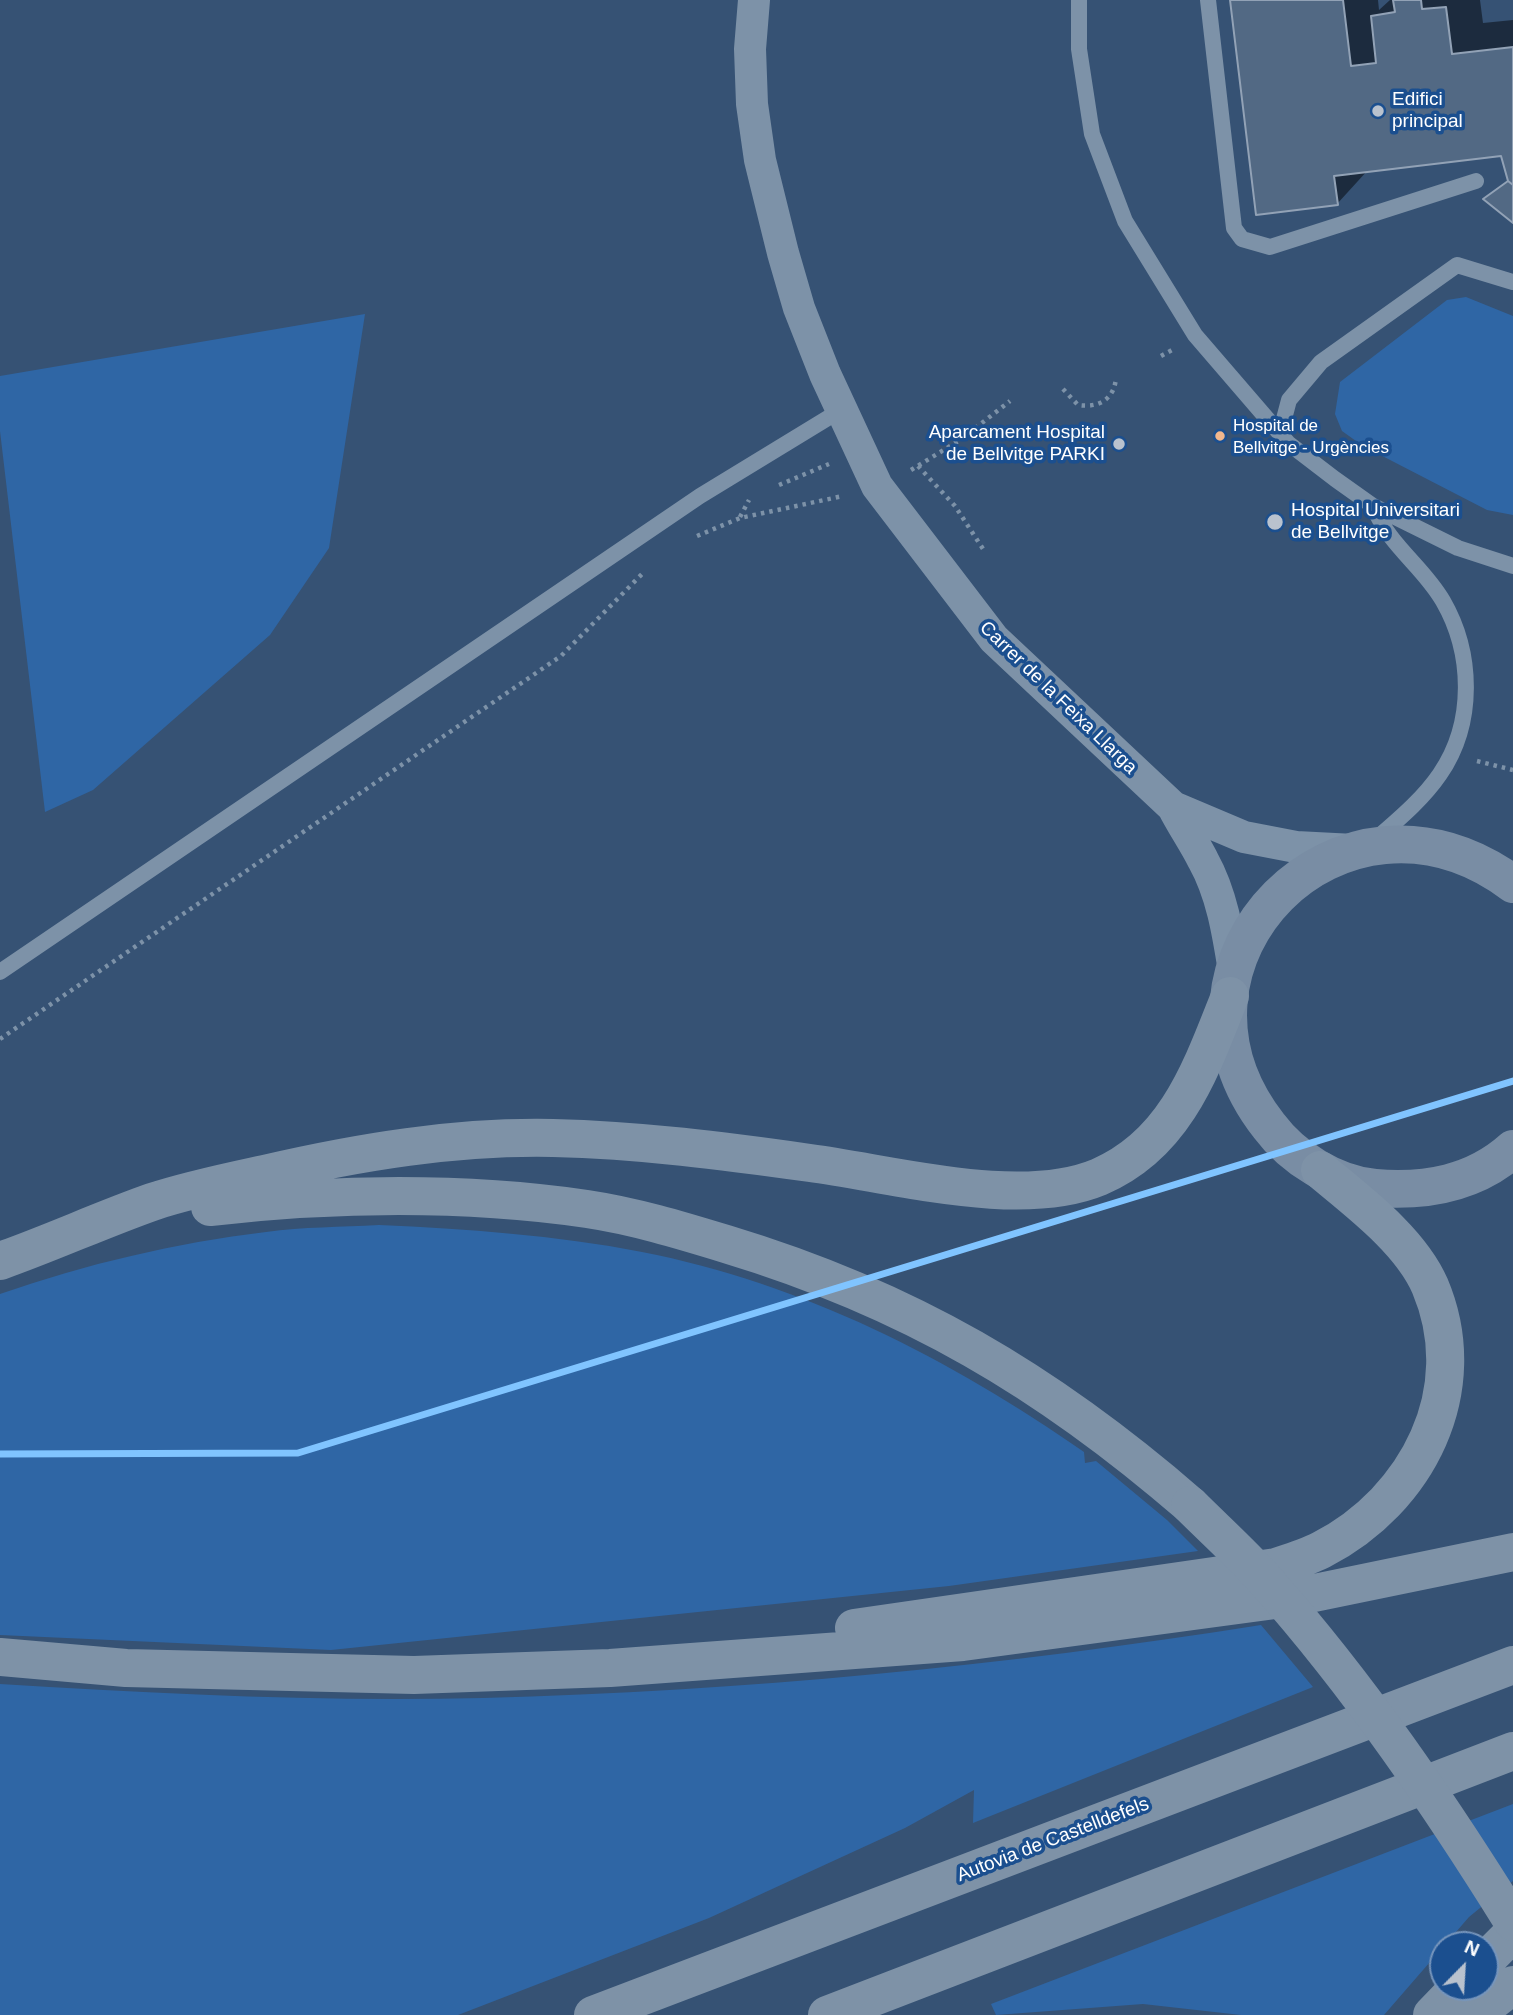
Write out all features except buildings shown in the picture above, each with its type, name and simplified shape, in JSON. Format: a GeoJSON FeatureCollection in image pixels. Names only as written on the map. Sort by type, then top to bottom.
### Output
{"type":"FeatureCollection","features":[{"type":"Feature","properties":{"kind":"highway"},"geometry":{"type":"LineString","coordinates":[[0,1261],[71,1236],[152,1202],[262,1174],[365,1153],[427,1144],[550,1138],[681,1146],[984,1189],[1054,1191],[1098,1177],[1142,1152],[1159,1136],[1193,1086],[1232,984]]}},
{"type":"Feature","properties":{"kind":"highway"},"geometry":{"type":"LineString","coordinates":[[610,1668],[967,1609],[1276,1567],[1321,1550],[1359,1525],[1394,1493],[1430,1441],[1440,1402],[1445,1365],[1442,1324],[1429,1284],[1401,1244],[1371,1212],[1320,1170]]}},
{"type":"Feature","properties":{"kind":"highway"},"geometry":{"type":"LineString","coordinates":[[71,1236],[184,1210],[343,1196],[423,1195],[507,1200],[589,1209],[667,1226],[819,1275],[904,1310],[1024,1378],[1086,1419],[1190,1505],[1264,1579],[1333,1661],[1440,1807],[1513,1922]]}},
{"type":"Feature","properties":{"kind":"highway"},"geometry":{"type":"LineString","coordinates":[[0,1657],[127,1668],[414,1675],[610,1668],[976,1640],[1290,1598],[1513,1552]]}},
{"type":"Feature","properties":{"kind":"highway","name":"Autovia de Castelldefels"},"geometry":{"type":"LineString","coordinates":[[593,2015],[1513,1665]]}},
{"type":"Feature","properties":{"kind":"highway"},"geometry":{"type":"LineString","coordinates":[[827,2015],[1513,1751]]}},
{"type":"Feature","properties":{"kind":"highway"},"geometry":{"type":"LineString","coordinates":[[1499,1947],[1513,1933]]}},
{"type":"Feature","properties":{"kind":"highway"},"geometry":{"type":"LineString","coordinates":[[1475,2015],[1513,1985]]}},
{"type":"Feature","properties":{"kind":"highway"},"geometry":{"type":"LineString","coordinates":[[1433,2015],[1446,2001]]}},
{"type":"Feature","properties":{"kind":"street","name":"Carrer de la Feixa Llarga"},"geometry":{"type":"LineString","coordinates":[[754,0],[750,49],[752,104],[760,160],[799,308],[841,411],[877,486],[986,629],[1172,807],[1204,861],[1216,889],[1227,925],[1232,984]]}},
{"type":"Feature","properties":{"kind":"street","name":"Carrer de la Feixa Llarga"},"geometry":{"type":"LineString","coordinates":[[1172,807],[1244,837],[1296,847],[1362,848]]}},
{"type":"Feature","properties":{"kind":"street"},"geometry":{"type":"LineString","coordinates":[[1513,884],[1490,867],[1452,851],[1406,843],[1362,848],[1317,864],[1280,892],[1252,928],[1232,984],[1229,1026],[1234,1067],[1253,1107],[1283,1144],[1320,1170],[1365,1187],[1411,1191],[1456,1183],[1499,1162],[1513,1149]]}},
{"type":"Feature","properties":{"kind":"lane"},"geometry":{"type":"LineString","coordinates":[[1079,0],[1079,49],[1093,134],[1125,221],[1195,335],[1280,434],[1373,506],[1458,548],[1513,566]]}},
{"type":"Feature","properties":{"kind":"lane"},"geometry":{"type":"LineString","coordinates":[[1208,0],[1234,228],[1242,239],[1270,247],[1476,181]]}},
{"type":"Feature","properties":{"kind":"lane"},"geometry":{"type":"LineString","coordinates":[[1280,434],[1289,400],[1321,362],[1457,265],[1513,282]]}},
{"type":"Feature","properties":{"kind":"lane"},"geometry":{"type":"LineString","coordinates":[[0,972],[688,503],[841,411]]}},
{"type":"Feature","properties":{"kind":"lane"},"geometry":{"type":"LineString","coordinates":[[1362,848],[1411,809],[1440,776],[1452,754],[1465,711],[1467,674],[1457,631],[1442,599],[1383,530],[1373,506]]}},
{"type":"Feature","properties":{"kind":"path"},"geometry":{"type":"LineString","coordinates":[[1063,389],[1069,399],[1078,405],[1089,407],[1107,400],[1115,387],[1116,378]]}},
{"type":"Feature","properties":{"kind":"path"},"geometry":{"type":"LineString","coordinates":[[985,552],[955,506],[918,466],[960,440],[1010,401]]}},
{"type":"Feature","properties":{"kind":"path"},"geometry":{"type":"LineString","coordinates":[[771,489],[836,461]]}},
{"type":"Feature","properties":{"kind":"path"},"geometry":{"type":"LineString","coordinates":[[740,518],[749,499],[760,494]]}},
{"type":"Feature","properties":{"kind":"path"},"geometry":{"type":"LineString","coordinates":[[690,540],[740,518],[854,495]]}},
{"type":"Feature","properties":{"kind":"path"},"geometry":{"type":"LineString","coordinates":[[0,1038],[561,656],[647,568]]}},
{"type":"Feature","properties":{"kind":"path"},"geometry":{"type":"LineString","coordinates":[[1467,758],[1513,770]]}},
{"type":"Feature","properties":{"kind":"shaded area"},"geometry":{"type":"Polygon","coordinates":[[[1466,297],[1513,316],[1513,515],[1487,510],[1363,446],[1342,431],[1335,414],[1340,382],[1447,300],[1466,297]]]}},
{"type":"Feature","properties":{"kind":"shaded area"},"geometry":{"type":"Polygon","coordinates":[[[365,314],[329,548],[270,635],[93,790],[45,812],[0,431],[0,376],[365,314]]]}},
{"type":"Feature","properties":{"kind":"shaded area"},"geometry":{"type":"Polygon","coordinates":[[[379,1225],[511,1234],[642,1252],[760,1283],[817,1304],[928,1356],[1033,1418],[1084,1452],[1085,1463],[1096,1461],[1167,1520],[1198,1551],[949,1586],[331,1650],[0,1635],[0,1294],[98,1264],[198,1242],[280,1230],[379,1225]]]}},
{"type":"Feature","properties":{"kind":"shaded area"},"geometry":{"type":"Polygon","coordinates":[[[1261,1625],[1313,1687],[973,1823],[974,1790],[905,1828],[709,1918],[458,2015],[0,2015],[0,1684],[302,1698],[423,1699],[581,1695],[873,1674],[1068,1653],[1261,1625]]]}},
{"type":"Feature","properties":{"kind":"shaded area"},"geometry":{"type":"Polygon","coordinates":[[[1513,1804],[1513,1881],[1469,1917],[1457,1931],[1429,1931],[1429,1963],[1384,2015],[1241,2015],[1143,2004],[996,2015],[991,2004],[1513,1804]]]}},
{"type":"Feature","properties":{"kind":"transit line"},"geometry":{"type":"LineString","coordinates":[[0,1454],[298,1453],[1513,1081]]}},
{"type":"Feature","properties":{"kind":"place","name":"Edifici principal"},"geometry":{"type":"Point","coordinates":[1378,111]}},
{"type":"Feature","properties":{"kind":"place","name":"Hospital de Bellvitge - Urgències"},"geometry":{"type":"Point","coordinates":[1220,436]}},
{"type":"Feature","properties":{"kind":"place","name":"Aparcament Hospital de Bellvitge PARKI"},"geometry":{"type":"Point","coordinates":[1119,444]}},
{"type":"Feature","properties":{"kind":"place","name":"Hospital Universitari de Bellvitge"},"geometry":{"type":"Point","coordinates":[1275,522]}}]}
